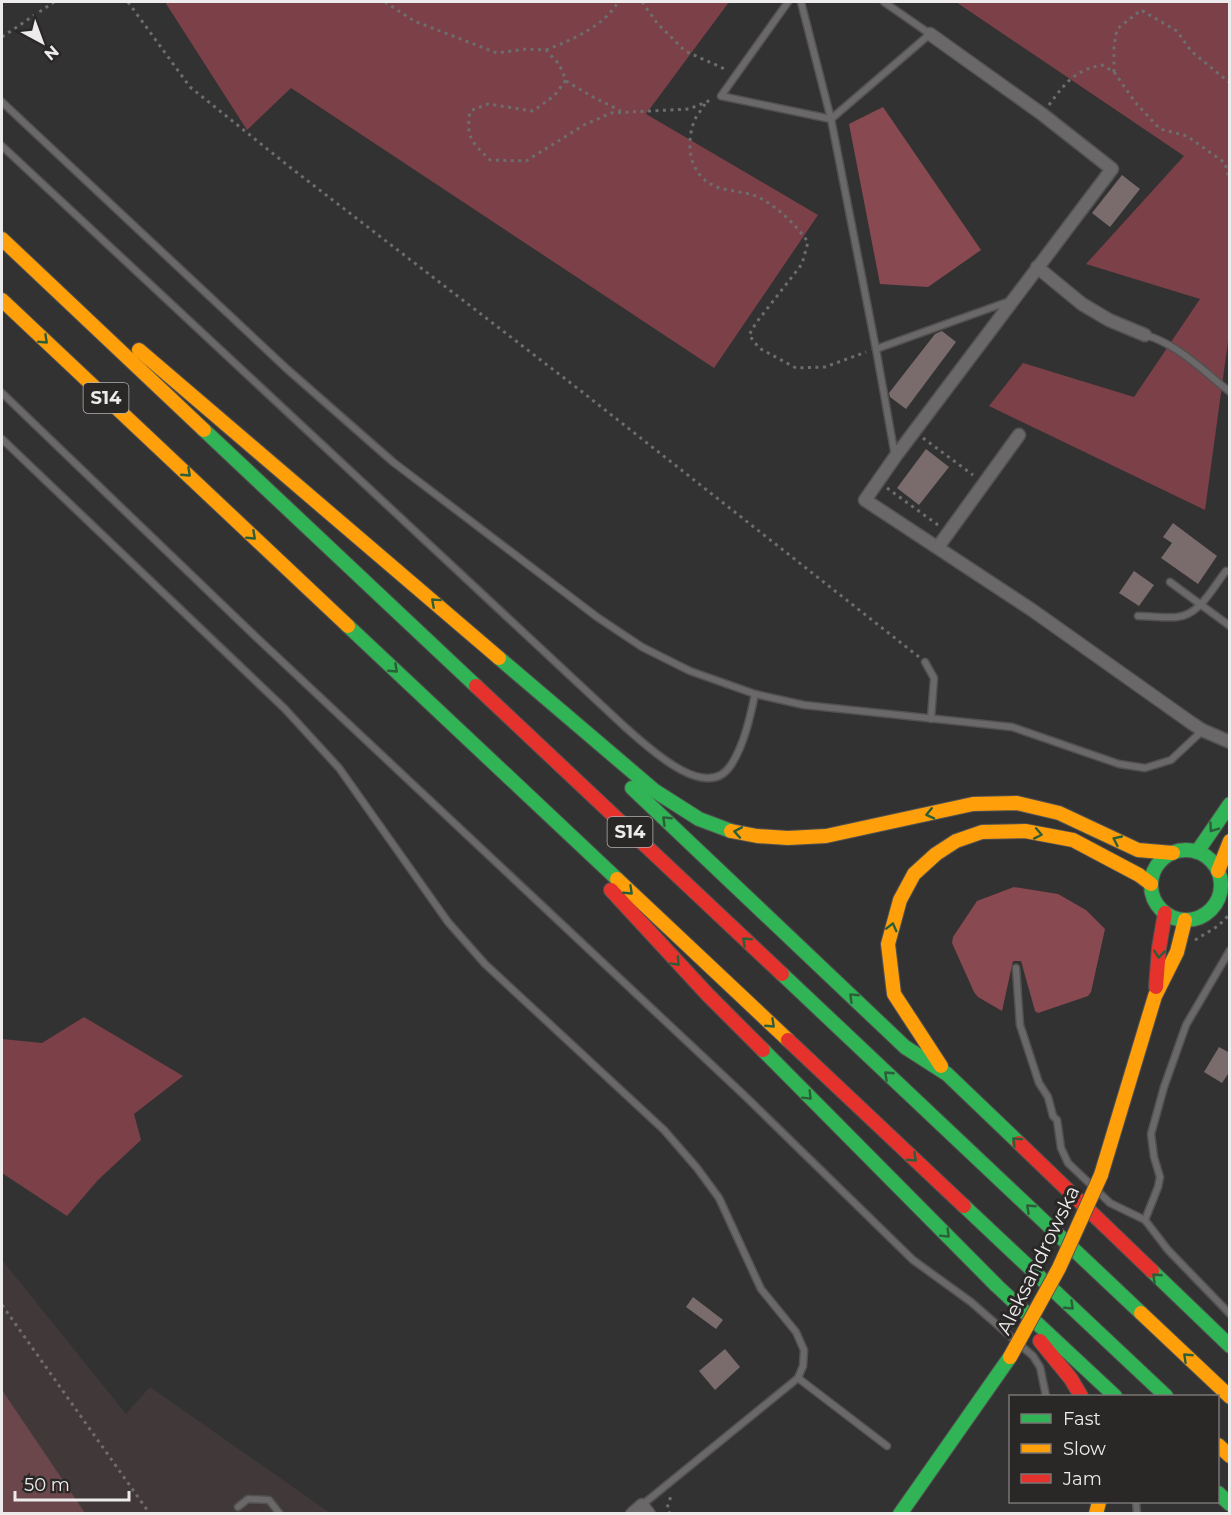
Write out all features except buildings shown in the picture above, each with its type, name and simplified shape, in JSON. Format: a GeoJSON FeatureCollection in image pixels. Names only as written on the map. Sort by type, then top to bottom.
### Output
{"type":"FeatureCollection","features":[{"type":"Feature","properties":{"kind":"main road","name":"S14"},"geometry":{"type":"LineString","coordinates":[[2,239],[1230,1397]]}},
{"type":"Feature","properties":{"kind":"main road"},"geometry":{"type":"LineString","coordinates":[[31,267],[137,348],[415,584],[905,1047],[947,1074],[1230,1346]]}},
{"type":"Feature","properties":{"kind":"main road","name":"S14"},"geometry":{"type":"LineString","coordinates":[[2,300],[1165,1395]]}},
{"type":"Feature","properties":{"kind":"main road"},"geometry":{"type":"LineString","coordinates":[[462,627],[655,791],[699,819],[729,831],[788,838],[826,836],[973,804],[1017,802],[1059,813],[1138,850],[1173,853]]}},
{"type":"Feature","properties":{"kind":"main road"},"geometry":{"type":"LineString","coordinates":[[525,793],[633,916],[708,995],[997,1286],[1114,1395]]}},
{"type":"Feature","properties":{"kind":"main road"},"geometry":{"type":"LineString","coordinates":[[1197,852],[1230,804]]}},
{"type":"Feature","properties":{"kind":"main road"},"geometry":{"type":"LineString","coordinates":[[947,1074],[894,994],[888,944],[900,900],[914,874],[936,854],[956,841],[982,832],[1025,831],[1073,840],[1139,874],[1151,884]]}},
{"type":"Feature","properties":{"kind":"main road"},"geometry":{"type":"LineString","coordinates":[[1218,871],[1230,841]]}},
{"type":"Feature","properties":{"kind":"main road"},"geometry":{"type":"LineString","coordinates":[[1181,850],[1197,852],[1213,863],[1218,871],[1221,882],[1219,894],[1215,904],[1207,913],[1185,920],[1175,918],[1158,905],[1152,895],[1151,884],[1157,865],[1164,858],[1181,850]]}},
{"type":"Feature","properties":{"kind":"main road","name":"Aleksandrowska"},"geometry":{"type":"LineString","coordinates":[[1155,996],[1159,948],[1166,913]]}},
{"type":"Feature","properties":{"kind":"main road","name":"Aleksandrowska"},"geometry":{"type":"LineString","coordinates":[[900,1514],[1011,1357],[1063,1262],[1101,1175],[1155,996],[1177,952],[1185,920]]}},
{"type":"Feature","properties":{"kind":"main road"},"geometry":{"type":"LineString","coordinates":[[997,1286],[1081,1395]]}},
{"type":"Feature","properties":{"kind":"street"},"geometry":{"type":"LineString","coordinates":[[930,34],[1042,114],[1112,169],[865,500],[1059,629],[1202,730],[1230,742]]}},
{"type":"Feature","properties":{"kind":"street"},"geometry":{"type":"LineString","coordinates":[[1037,267],[1082,304],[1109,320],[1145,335]]}},
{"type":"Feature","properties":{"kind":"street"},"geometry":{"type":"LineString","coordinates":[[938,548],[1019,435]]}},
{"type":"Feature","properties":{"kind":"lane"},"geometry":{"type":"LineString","coordinates":[[788,2],[721,96],[831,119]]}},
{"type":"Feature","properties":{"kind":"lane"},"geometry":{"type":"LineString","coordinates":[[801,2],[831,119],[895,457]]}},
{"type":"Feature","properties":{"kind":"lane"},"geometry":{"type":"LineString","coordinates":[[831,119],[930,34],[884,2]]}},
{"type":"Feature","properties":{"kind":"lane"},"geometry":{"type":"LineString","coordinates":[[2,102],[287,369],[393,462],[597,616],[642,647],[690,671],[755,694],[804,705],[1012,727],[1119,764],[1145,768],[1171,760],[1202,730]]}},
{"type":"Feature","properties":{"kind":"lane"},"geometry":{"type":"LineString","coordinates":[[2,146],[607,711],[656,753],[686,773],[702,779],[720,776],[730,767],[737,753],[749,720],[755,694]]}},
{"type":"Feature","properties":{"kind":"lane"},"geometry":{"type":"LineString","coordinates":[[876,349],[1013,300]]}},
{"type":"Feature","properties":{"kind":"lane"},"geometry":{"type":"LineString","coordinates":[[1145,335],[1156,338],[1178,351],[1230,392]]}},
{"type":"Feature","properties":{"kind":"lane"},"geometry":{"type":"LineString","coordinates":[[2,393],[255,637],[745,1096],[913,1260],[971,1302],[1032,1356],[1040,1367],[1046,1395]]}},
{"type":"Feature","properties":{"kind":"lane"},"geometry":{"type":"LineString","coordinates":[[2,440],[285,709],[339,768],[448,922],[485,964],[664,1130],[697,1168],[718,1198],[761,1289],[796,1332],[804,1350],[803,1366],[798,1378],[641,1511]]}},
{"type":"Feature","properties":{"kind":"lane"},"geometry":{"type":"LineString","coordinates":[[1138,616],[1180,617],[1197,608],[1226,571],[1230,571]]}},
{"type":"Feature","properties":{"kind":"lane"},"geometry":{"type":"LineString","coordinates":[[1170,582],[1230,626]]}},
{"type":"Feature","properties":{"kind":"lane"},"geometry":{"type":"LineString","coordinates":[[925,662],[934,678],[931,719]]}},
{"type":"Feature","properties":{"kind":"lane"},"geometry":{"type":"LineString","coordinates":[[1145,1220],[1160,1177],[1151,1134],[1164,1087],[1186,1025],[1230,950]]}},
{"type":"Feature","properties":{"kind":"lane"},"geometry":{"type":"LineString","coordinates":[[1017,968],[1020,1025],[1039,1083],[1048,1097],[1053,1116],[1057,1120],[1061,1148],[1068,1162],[1110,1203],[1145,1220],[1168,1250],[1230,1314]]}},
{"type":"Feature","properties":{"kind":"lane"},"geometry":{"type":"LineString","coordinates":[[798,1378],[887,1446]]}},
{"type":"Feature","properties":{"kind":"lane"},"geometry":{"type":"LineString","coordinates":[[238,1507],[248,1499],[269,1500],[280,1514]]}},
{"type":"Feature","properties":{"kind":"path"},"geometry":{"type":"LineString","coordinates":[[2,37],[54,2]]}},
{"type":"Feature","properties":{"kind":"path"},"geometry":{"type":"LineString","coordinates":[[128,2],[190,87],[925,662]]}},
{"type":"Feature","properties":{"kind":"path"},"geometry":{"type":"LineString","coordinates":[[385,2],[414,21],[497,53],[526,49],[546,50],[586,32],[612,11],[618,2]]}},
{"type":"Feature","properties":{"kind":"path"},"geometry":{"type":"LineString","coordinates":[[642,2],[657,23],[685,51],[736,75]]}},
{"type":"Feature","properties":{"kind":"path"},"geometry":{"type":"LineString","coordinates":[[1114,72],[1113,46],[1117,29],[1141,10],[1177,31],[1191,51],[1230,83]]}},
{"type":"Feature","properties":{"kind":"path"},"geometry":{"type":"LineString","coordinates":[[546,50],[559,64],[566,80],[622,112]]}},
{"type":"Feature","properties":{"kind":"path"},"geometry":{"type":"LineString","coordinates":[[1042,114],[1065,83],[1085,68],[1102,65],[1114,72],[1135,102],[1160,129],[1187,136],[1224,163],[1230,183]]}},
{"type":"Feature","properties":{"kind":"path"},"geometry":{"type":"LineString","coordinates":[[566,80],[554,96],[533,111],[488,104],[470,111],[467,130],[474,144],[490,160],[526,161],[584,125],[611,113],[689,109],[721,96]]}},
{"type":"Feature","properties":{"kind":"path"},"geometry":{"type":"LineString","coordinates":[[706,102],[695,120],[691,137],[693,168],[705,181],[718,188],[760,198],[796,225],[808,242],[802,264],[749,335],[759,348],[796,368],[825,368],[876,349]]}},
{"type":"Feature","properties":{"kind":"path"},"geometry":{"type":"LineString","coordinates":[[914,432],[984,484]]}},
{"type":"Feature","properties":{"kind":"path"},"geometry":{"type":"LineString","coordinates":[[878,481],[949,533]]}},
{"type":"Feature","properties":{"kind":"path"},"geometry":{"type":"LineString","coordinates":[[1191,943],[1218,926],[1230,914]]}},
{"type":"Feature","properties":{"kind":"path"},"geometry":{"type":"LineString","coordinates":[[2,1305],[150,1514]]}},
{"type":"Feature","properties":{"kind":"shaded area"},"geometry":{"type":"Polygon","coordinates":[[[165,2],[729,2],[646,114],[818,215],[714,368],[291,88],[247,130],[165,2]]]}},
{"type":"Feature","properties":{"kind":"shaded area"},"geometry":{"type":"Polygon","coordinates":[[[956,2],[1229,2],[1230,327],[1205,510],[989,406],[1023,363],[1134,397],[1200,299],[1086,264],[1184,156],[956,2]]]}},
{"type":"Feature","properties":{"kind":"shaded area"},"geometry":{"type":"Polygon","coordinates":[[[883,107],[981,250],[928,287],[880,284],[849,124],[883,107]]]}},
{"type":"Feature","properties":{"kind":"shaded area"},"geometry":{"type":"Polygon","coordinates":[[[1014,887],[1058,894],[1086,910],[1105,929],[1091,992],[1088,996],[1038,1013],[1035,1011],[1021,961],[1013,961],[1002,1011],[978,997],[974,992],[952,943],[953,937],[977,901],[1014,887]]]}},
{"type":"Feature","properties":{"kind":"shaded area"},"geometry":{"type":"Polygon","coordinates":[[[84,1017],[183,1076],[134,1114],[141,1140],[98,1180],[67,1216],[2,1173],[2,1039],[42,1043],[84,1017]]]}},
{"type":"Feature","properties":{"kind":"shaded area"},"geometry":{"type":"Polygon","coordinates":[[[2,1260],[126,1414],[150,1387],[330,1513],[2,1513],[2,1260]]]}},
{"type":"Feature","properties":{"kind":"shaded area"},"geometry":{"type":"Polygon","coordinates":[[[2,1390],[85,1513],[2,1513],[2,1390]]]}},
{"type":"Feature","properties":{"kind":"traffic: fast"},"geometry":{"type":"LineString","coordinates":[[204,430],[476,686]]}},
{"type":"Feature","properties":{"kind":"traffic: fast"},"geometry":{"type":"LineString","coordinates":[[348,626],[617,879]]}},
{"type":"Feature","properties":{"kind":"traffic: fast"},"geometry":{"type":"LineString","coordinates":[[499,658],[655,791],[699,819],[731,831]]}},
{"type":"Feature","properties":{"kind":"traffic: fast"},"geometry":{"type":"LineString","coordinates":[[632,788],[905,1047],[947,1074],[1019,1143]]}},
{"type":"Feature","properties":{"kind":"traffic: fast"},"geometry":{"type":"LineString","coordinates":[[1197,852],[1230,804]]}},
{"type":"Feature","properties":{"kind":"traffic: fast"},"geometry":{"type":"LineString","coordinates":[[1186,850],[1205,856],[1215,866],[1221,885],[1215,904],[1205,914],[1186,920],[1167,914],[1157,904],[1151,885],[1157,866],[1167,856],[1186,850]]}},
{"type":"Feature","properties":{"kind":"traffic: fast"},"geometry":{"type":"LineString","coordinates":[[782,974],[1141,1313]]}},
{"type":"Feature","properties":{"kind":"traffic: fast"},"geometry":{"type":"LineString","coordinates":[[763,1050],[997,1286],[1114,1395]]}},
{"type":"Feature","properties":{"kind":"traffic: fast"},"geometry":{"type":"LineString","coordinates":[[964,1206],[1165,1395]]}},
{"type":"Feature","properties":{"kind":"traffic: fast"},"geometry":{"type":"LineString","coordinates":[[1152,1271],[1230,1346]]}},
{"type":"Feature","properties":{"kind":"traffic: fast"},"geometry":{"type":"LineString","coordinates":[[900,1514],[1010,1357]]}},
{"type":"Feature","properties":{"kind":"traffic: fast"},"geometry":{"type":"LineString","coordinates":[[1219,1494],[1230,1504]]}},
{"type":"Feature","properties":{"kind":"traffic: slow"},"geometry":{"type":"LineString","coordinates":[[2,239],[204,430]]}},
{"type":"Feature","properties":{"kind":"traffic: slow"},"geometry":{"type":"LineString","coordinates":[[2,300],[348,626]]}},
{"type":"Feature","properties":{"kind":"traffic: slow"},"geometry":{"type":"LineString","coordinates":[[139,350],[499,658]]}},
{"type":"Feature","properties":{"kind":"traffic: slow"},"geometry":{"type":"LineString","coordinates":[[731,831],[788,838],[826,836],[973,804],[1017,803],[1059,813],[1138,850],[1173,853]]}},
{"type":"Feature","properties":{"kind":"traffic: slow"},"geometry":{"type":"LineString","coordinates":[[941,1066],[894,994],[888,944],[900,900],[914,874],[936,854],[956,841],[982,832],[1025,831],[1073,840],[1139,875],[1151,884]]}},
{"type":"Feature","properties":{"kind":"traffic: slow"},"geometry":{"type":"LineString","coordinates":[[1218,871],[1230,841]]}},
{"type":"Feature","properties":{"kind":"traffic: slow"},"geometry":{"type":"LineString","coordinates":[[617,879],[788,1040]]}},
{"type":"Feature","properties":{"kind":"traffic: slow"},"geometry":{"type":"LineString","coordinates":[[1101,1175],[1155,996],[1177,952],[1185,920]]}},
{"type":"Feature","properties":{"kind":"traffic: slow"},"geometry":{"type":"LineString","coordinates":[[1010,1357],[1059,1268],[1101,1175]]}},
{"type":"Feature","properties":{"kind":"traffic: slow"},"geometry":{"type":"LineString","coordinates":[[1141,1313],[1230,1397]]}},
{"type":"Feature","properties":{"kind":"traffic: slow"},"geometry":{"type":"LineString","coordinates":[[1219,1446],[1230,1456]]}},
{"type":"Feature","properties":{"kind":"traffic: slow"},"geometry":{"type":"LineString","coordinates":[[1096,1514],[1099,1503]]}},
{"type":"Feature","properties":{"kind":"traffic: jam"},"geometry":{"type":"LineString","coordinates":[[476,686],[782,974]]}},
{"type":"Feature","properties":{"kind":"traffic: jam"},"geometry":{"type":"LineString","coordinates":[[611,890],[708,995],[763,1050]]}},
{"type":"Feature","properties":{"kind":"traffic: jam"},"geometry":{"type":"LineString","coordinates":[[1156,987],[1165,913]]}},
{"type":"Feature","properties":{"kind":"traffic: jam"},"geometry":{"type":"LineString","coordinates":[[788,1040],[964,1206]]}},
{"type":"Feature","properties":{"kind":"traffic: jam"},"geometry":{"type":"LineString","coordinates":[[1019,1143],[1152,1271]]}},
{"type":"Feature","properties":{"kind":"traffic: jam"},"geometry":{"type":"LineString","coordinates":[[1040,1341],[1071,1379],[1080,1395]]}}]}
